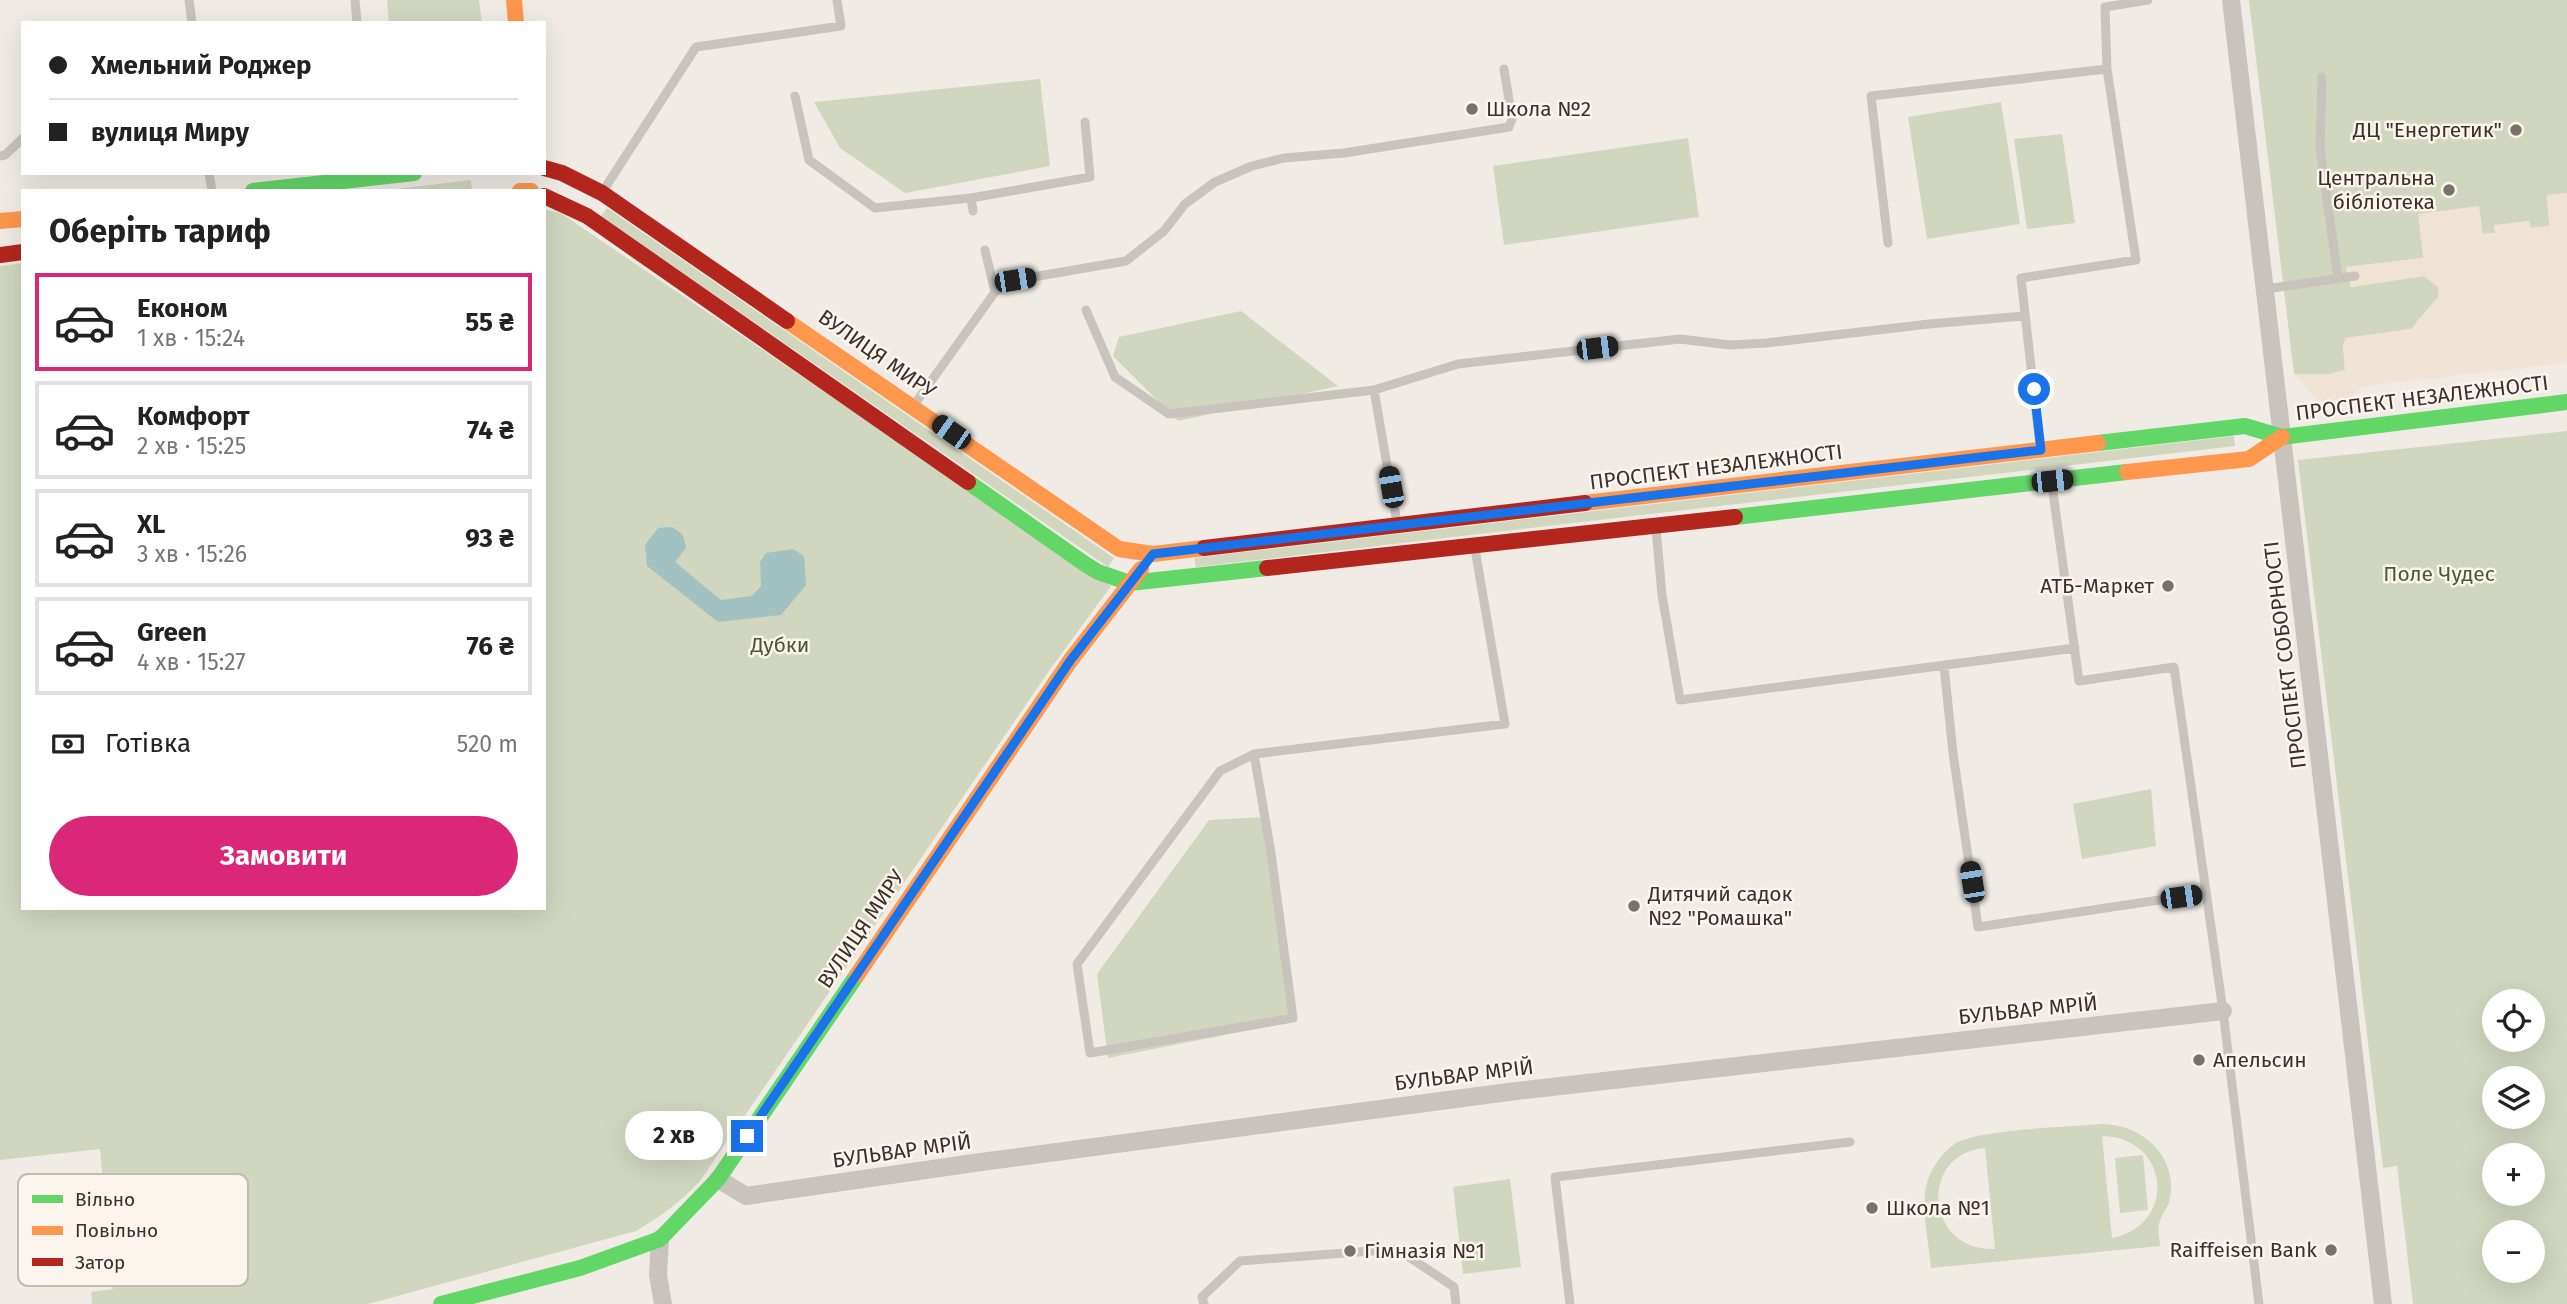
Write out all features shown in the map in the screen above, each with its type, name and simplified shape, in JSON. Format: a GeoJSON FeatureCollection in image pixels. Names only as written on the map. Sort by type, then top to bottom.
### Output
{"type":"FeatureCollection","features":[{"type":"Feature","properties":{"kind":"street"},"geometry":{"type":"LineString","coordinates":[[514,0],[516,21]]}},
{"type":"Feature","properties":{"kind":"street","name":"ПРОСПЕКТ СОБОРНОСТІ"},"geometry":{"type":"LineString","coordinates":[[2231,0],[2383,1304]]}},
{"type":"Feature","properties":{"kind":"street","name":"ВУЛИЦЯ МИРУ"},"geometry":{"type":"LineString","coordinates":[[546,169],[562,173],[602,193],[1119,549],[1153,554]]}},
{"type":"Feature","properties":{"kind":"street"},"geometry":{"type":"LineString","coordinates":[[271,189],[396,175]]}},
{"type":"Feature","properties":{"kind":"street"},"geometry":{"type":"LineString","coordinates":[[546,195],[587,216],[1085,564],[1098,572],[1130,583]]}},
{"type":"Feature","properties":{"kind":"street"},"geometry":{"type":"LineString","coordinates":[[0,222],[21,219]]}},
{"type":"Feature","properties":{"kind":"street"},"geometry":{"type":"LineString","coordinates":[[0,255],[21,252]]}},
{"type":"Feature","properties":{"kind":"street","name":"ПРОСПЕКТ НЕЗАЛЕЖНОСТІ"},"geometry":{"type":"LineString","coordinates":[[1153,554],[2245,426],[2282,437],[2567,402]]}},
{"type":"Feature","properties":{"kind":"street","name":"ПРОСПЕКТ НЕЗАЛЕЖНОСТІ"},"geometry":{"type":"LineString","coordinates":[[1130,583],[1475,547],[2249,459],[2282,437]]}},
{"type":"Feature","properties":{"kind":"street","name":"ВУЛИЦЯ МИРУ"},"geometry":{"type":"LineString","coordinates":[[660,1238],[718,1179],[1070,661],[1153,554]]}},
{"type":"Feature","properties":{"kind":"street","name":"БУЛЬВАР МРІЙ"},"geometry":{"type":"LineString","coordinates":[[718,1179],[746,1196],[1516,1091],[2223,1011]]}},
{"type":"Feature","properties":{"kind":"street"},"geometry":{"type":"LineString","coordinates":[[441,1304],[580,1268],[660,1238],[658,1275],[663,1304]]}},
{"type":"Feature","properties":{"kind":"lane"},"geometry":{"type":"LineString","coordinates":[[190,0],[192,21]]}},
{"type":"Feature","properties":{"kind":"lane"},"geometry":{"type":"LineString","coordinates":[[355,0],[357,21]]}},
{"type":"Feature","properties":{"kind":"lane"},"geometry":{"type":"LineString","coordinates":[[602,193],[696,47],[841,26],[837,0]]}},
{"type":"Feature","properties":{"kind":"lane"},"geometry":{"type":"LineString","coordinates":[[2041,450],[2021,278],[2136,260],[2107,69],[2104,3],[2148,0]]}},
{"type":"Feature","properties":{"kind":"lane"},"geometry":{"type":"LineString","coordinates":[[913,407],[995,292],[1015,280],[1126,261],[1164,231],[1185,204],[1215,182],[1252,166],[1284,158],[1344,153],[1509,127],[1512,118],[1504,69]]}},
{"type":"Feature","properties":{"kind":"lane"},"geometry":{"type":"LineString","coordinates":[[1888,243],[1871,96],[2107,69]]}},
{"type":"Feature","properties":{"kind":"lane"},"geometry":{"type":"LineString","coordinates":[[2322,77],[2320,149],[2338,279]]}},
{"type":"Feature","properties":{"kind":"lane"},"geometry":{"type":"LineString","coordinates":[[795,96],[809,160],[875,208],[971,198],[1090,177],[1085,122]]}},
{"type":"Feature","properties":{"kind":"lane"},"geometry":{"type":"LineString","coordinates":[[0,156],[5,155],[21,140]]}},
{"type":"Feature","properties":{"kind":"lane"},"geometry":{"type":"LineString","coordinates":[[971,198],[973,211]]}},
{"type":"Feature","properties":{"kind":"lane"},"geometry":{"type":"LineString","coordinates":[[985,250],[995,292]]}},
{"type":"Feature","properties":{"kind":"lane"},"geometry":{"type":"LineString","coordinates":[[2266,289],[2354,276]]}},
{"type":"Feature","properties":{"kind":"lane"},"geometry":{"type":"LineString","coordinates":[[1086,310],[1115,377],[1169,414],[1374,390],[1458,364],[1680,338],[1730,345],[1766,343],[2024,316]]}},
{"type":"Feature","properties":{"kind":"lane"},"geometry":{"type":"LineString","coordinates":[[1374,390],[1397,526]]}},
{"type":"Feature","properties":{"kind":"lane"},"geometry":{"type":"LineString","coordinates":[[2052,481],[2079,681],[2174,667],[2223,1011],[2259,1304]]}},
{"type":"Feature","properties":{"kind":"lane"},"geometry":{"type":"LineString","coordinates":[[1656,525],[1662,594],[1680,700],[2075,648]]}},
{"type":"Feature","properties":{"kind":"lane"},"geometry":{"type":"LineString","coordinates":[[1254,754],[1271,853],[1293,1018],[1090,1053],[1077,964],[1220,771],[1254,754],[1505,724],[1475,547]]}},
{"type":"Feature","properties":{"kind":"lane"},"geometry":{"type":"LineString","coordinates":[[1944,666],[1953,753],[1978,927],[2206,893]]}},
{"type":"Feature","properties":{"kind":"lane"},"geometry":{"type":"LineString","coordinates":[[1570,1304],[1555,1177],[1850,1142]]}},
{"type":"Feature","properties":{"kind":"lane"},"geometry":{"type":"LineString","coordinates":[[1203,1304],[1202,1297],[1240,1261],[1397,1249],[1454,1287],[1456,1304]]}},
{"type":"Feature","properties":{"kind":"green space"},"geometry":{"type":"Polygon","coordinates":[[[387,0],[479,0],[482,21],[389,21],[387,0]]]}},
{"type":"Feature","properties":{"kind":"green space"},"geometry":{"type":"Polygon","coordinates":[[[2249,0],[2567,0],[2567,193],[2547,196],[2550,226],[2530,228],[2529,221],[2494,226],[2495,233],[2482,234],[2423,258],[2346,267],[2351,287],[2424,276],[2438,287],[2438,297],[2411,329],[2346,338],[2343,345],[2345,370],[2330,374],[2294,374],[2249,0]]]}},
{"type":"Feature","properties":{"kind":"green space"},"geometry":{"type":"Polygon","coordinates":[[[1040,79],[1050,166],[905,193],[840,148],[814,102],[1040,79]]]}},
{"type":"Feature","properties":{"kind":"green space"},"geometry":{"type":"Polygon","coordinates":[[[2001,102],[2020,224],[1927,239],[1908,117],[2001,102]]]}},
{"type":"Feature","properties":{"kind":"green space"},"geometry":{"type":"Polygon","coordinates":[[[2062,134],[2075,223],[2027,229],[2014,139],[2062,134]]]}},
{"type":"Feature","properties":{"kind":"green space"},"geometry":{"type":"Polygon","coordinates":[[[1688,138],[1699,217],[1504,245],[1493,166],[1688,138]]]}},
{"type":"Feature","properties":{"kind":"green space"},"geometry":{"type":"Polygon","coordinates":[[[471,180],[472,189],[397,189],[471,180]]]}},
{"type":"Feature","properties":{"kind":"green space"},"geometry":{"type":"Polygon","coordinates":[[[607,208],[1114,558],[1108,567],[601,216],[607,208]]]}},
{"type":"Feature","properties":{"kind":"green space","name":"Дубки"},"geometry":{"type":"Polygon","coordinates":[[[546,210],[562,214],[1111,586],[1051,668],[700,1181],[686,1196],[662,1214],[636,1231],[368,1304],[92,1304],[91,1292],[113,1289],[113,1286],[248,1286],[248,1174],[102,1174],[100,1149],[0,1160],[0,266],[21,263],[21,910],[546,910],[546,210]]]}},
{"type":"Feature","properties":{"kind":"green space"},"geometry":{"type":"Polygon","coordinates":[[[1241,311],[1338,386],[1178,421],[1113,356],[1119,337],[1241,311]]]}},
{"type":"Feature","properties":{"kind":"green space","name":"Поле Чудес"},"geometry":{"type":"Polygon","coordinates":[[[2567,431],[2567,1304],[2413,1304],[2397,1166],[2383,1168],[2298,460],[2567,431]]]}},
{"type":"Feature","properties":{"kind":"green space"},"geometry":{"type":"Polygon","coordinates":[[[2234,436],[2235,446],[1196,567],[1194,558],[2234,436]]]}},
{"type":"Feature","properties":{"kind":"green space"},"geometry":{"type":"Polygon","coordinates":[[[2151,789],[2156,846],[2082,859],[2073,804],[2151,789]]]}},
{"type":"Feature","properties":{"kind":"green space"},"geometry":{"type":"Polygon","coordinates":[[[1264,817],[1296,1021],[1108,1058],[1097,974],[1209,820],[1264,817]]]}},
{"type":"Feature","properties":{"kind":"green space"},"geometry":{"type":"Polygon","coordinates":[[[2116,1125],[2143,1136],[2162,1156],[2171,1183],[2170,1199],[2158,1226],[2160,1246],[1931,1268],[1925,1217],[1926,1187],[1937,1162],[1956,1143],[1968,1138],[2026,1129],[2116,1125]],[[2102,1136],[2112,1238],[2133,1230],[2148,1217],[2156,1200],[2157,1182],[2152,1165],[2142,1151],[2125,1140],[2102,1136]],[[1985,1148],[1964,1154],[1949,1166],[1940,1182],[1938,1201],[1943,1219],[1954,1234],[1971,1245],[1995,1249],[1985,1148]]]}},
{"type":"Feature","properties":{"kind":"green space"},"geometry":{"type":"Polygon","coordinates":[[[2143,1155],[2148,1210],[2120,1213],[2115,1158],[2143,1155]]]}},
{"type":"Feature","properties":{"kind":"green space"},"geometry":{"type":"Polygon","coordinates":[[[1510,1179],[1521,1267],[1463,1274],[1453,1187],[1510,1179]]]}},
{"type":"Feature","properties":{"kind":"shaded area"},"geometry":{"type":"Polygon","coordinates":[[[2567,193],[2567,363],[2363,386],[2349,399],[2319,402],[2294,374],[2330,374],[2345,370],[2343,345],[2346,338],[2411,329],[2428,310],[2438,297],[2438,287],[2424,276],[2351,287],[2346,267],[2423,258],[2418,214],[2479,206],[2483,234],[2495,233],[2494,225],[2529,221],[2531,228],[2549,226],[2547,195],[2567,193]]]}},
{"type":"Feature","properties":{"kind":"water"},"geometry":{"type":"Polygon","coordinates":[[[672,527],[683,535],[686,548],[675,562],[721,600],[752,596],[761,586],[760,562],[766,553],[793,549],[804,556],[806,585],[781,615],[718,622],[647,566],[645,545],[658,528],[672,527]]]}},
{"type":"Feature","properties":{"kind":"traffic: fast"},"geometry":{"type":"LineString","coordinates":[[271,189],[396,175]]}},
{"type":"Feature","properties":{"kind":"traffic: fast"},"geometry":{"type":"LineString","coordinates":[[2098,443],[2245,426],[2282,437],[2567,402]]}},
{"type":"Feature","properties":{"kind":"traffic: fast"},"geometry":{"type":"LineString","coordinates":[[1735,517],[2127,472]]}},
{"type":"Feature","properties":{"kind":"traffic: fast"},"geometry":{"type":"LineString","coordinates":[[968,482],[1085,564],[1098,572],[1130,583],[1267,568]]}},
{"type":"Feature","properties":{"kind":"traffic: fast"},"geometry":{"type":"LineString","coordinates":[[441,1304],[580,1268],[660,1239],[718,1179],[857,975]]}},
{"type":"Feature","properties":{"kind":"traffic: slow"},"geometry":{"type":"LineString","coordinates":[[514,0],[516,21]]}},
{"type":"Feature","properties":{"kind":"traffic: slow"},"geometry":{"type":"LineString","coordinates":[[0,221],[21,219]]}},
{"type":"Feature","properties":{"kind":"traffic: slow"},"geometry":{"type":"LineString","coordinates":[[787,321],[1119,549],[1153,554],[1204,548]]}},
{"type":"Feature","properties":{"kind":"traffic: slow"},"geometry":{"type":"LineString","coordinates":[[2127,472],[2249,459],[2282,437]]}},
{"type":"Feature","properties":{"kind":"traffic: slow"},"geometry":{"type":"LineString","coordinates":[[1585,503],[2098,443]]}},
{"type":"Feature","properties":{"kind":"traffic: slow"},"geometry":{"type":"LineString","coordinates":[[857,975],[1070,661],[1141,569]]}},
{"type":"Feature","properties":{"kind":"traffic: jam"},"geometry":{"type":"LineString","coordinates":[[546,169],[562,173],[602,193],[787,321]]}},
{"type":"Feature","properties":{"kind":"traffic: jam"},"geometry":{"type":"LineString","coordinates":[[546,197],[587,216],[968,482]]}},
{"type":"Feature","properties":{"kind":"traffic: jam"},"geometry":{"type":"LineString","coordinates":[[0,255],[21,252]]}},
{"type":"Feature","properties":{"kind":"traffic: jam"},"geometry":{"type":"LineString","coordinates":[[1204,548],[1585,503]]}},
{"type":"Feature","properties":{"kind":"traffic: jam"},"geometry":{"type":"LineString","coordinates":[[1267,568],[1735,517]]}},
{"type":"Feature","properties":{"kind":"place","name":"Школа №2"},"geometry":{"type":"Point","coordinates":[1472,109]}},
{"type":"Feature","properties":{"kind":"place","name":"ДЦ \"Енергетик\""},"geometry":{"type":"Point","coordinates":[2516,130]}},
{"type":"Feature","properties":{"kind":"place","name":"Центральна бібліотека"},"geometry":{"type":"Point","coordinates":[2449,190]}},
{"type":"Feature","properties":{"kind":"place","name":"АТБ-Маркет"},"geometry":{"type":"Point","coordinates":[2168,586]}},
{"type":"Feature","properties":{"kind":"place","name":"Дитячий садок №2 \"Ромашка\""},"geometry":{"type":"Point","coordinates":[1634,906]}},
{"type":"Feature","properties":{"kind":"place","name":"Апельсин"},"geometry":{"type":"Point","coordinates":[2199,1060]}},
{"type":"Feature","properties":{"kind":"place","name":"Школа №1"},"geometry":{"type":"Point","coordinates":[1872,1208]}},
{"type":"Feature","properties":{"kind":"place","name":"Raiffeisen Bank"},"geometry":{"type":"Point","coordinates":[2331,1250]}},
{"type":"Feature","properties":{"kind":"place","name":"Гімназія №1"},"geometry":{"type":"Point","coordinates":[1350,1251]}},
{"type":"Feature","properties":{"kind":"route"},"geometry":{"type":"LineString","coordinates":[[747,1136],[1070,661],[1153,554],[2041,450],[2034,389]]}}]}
